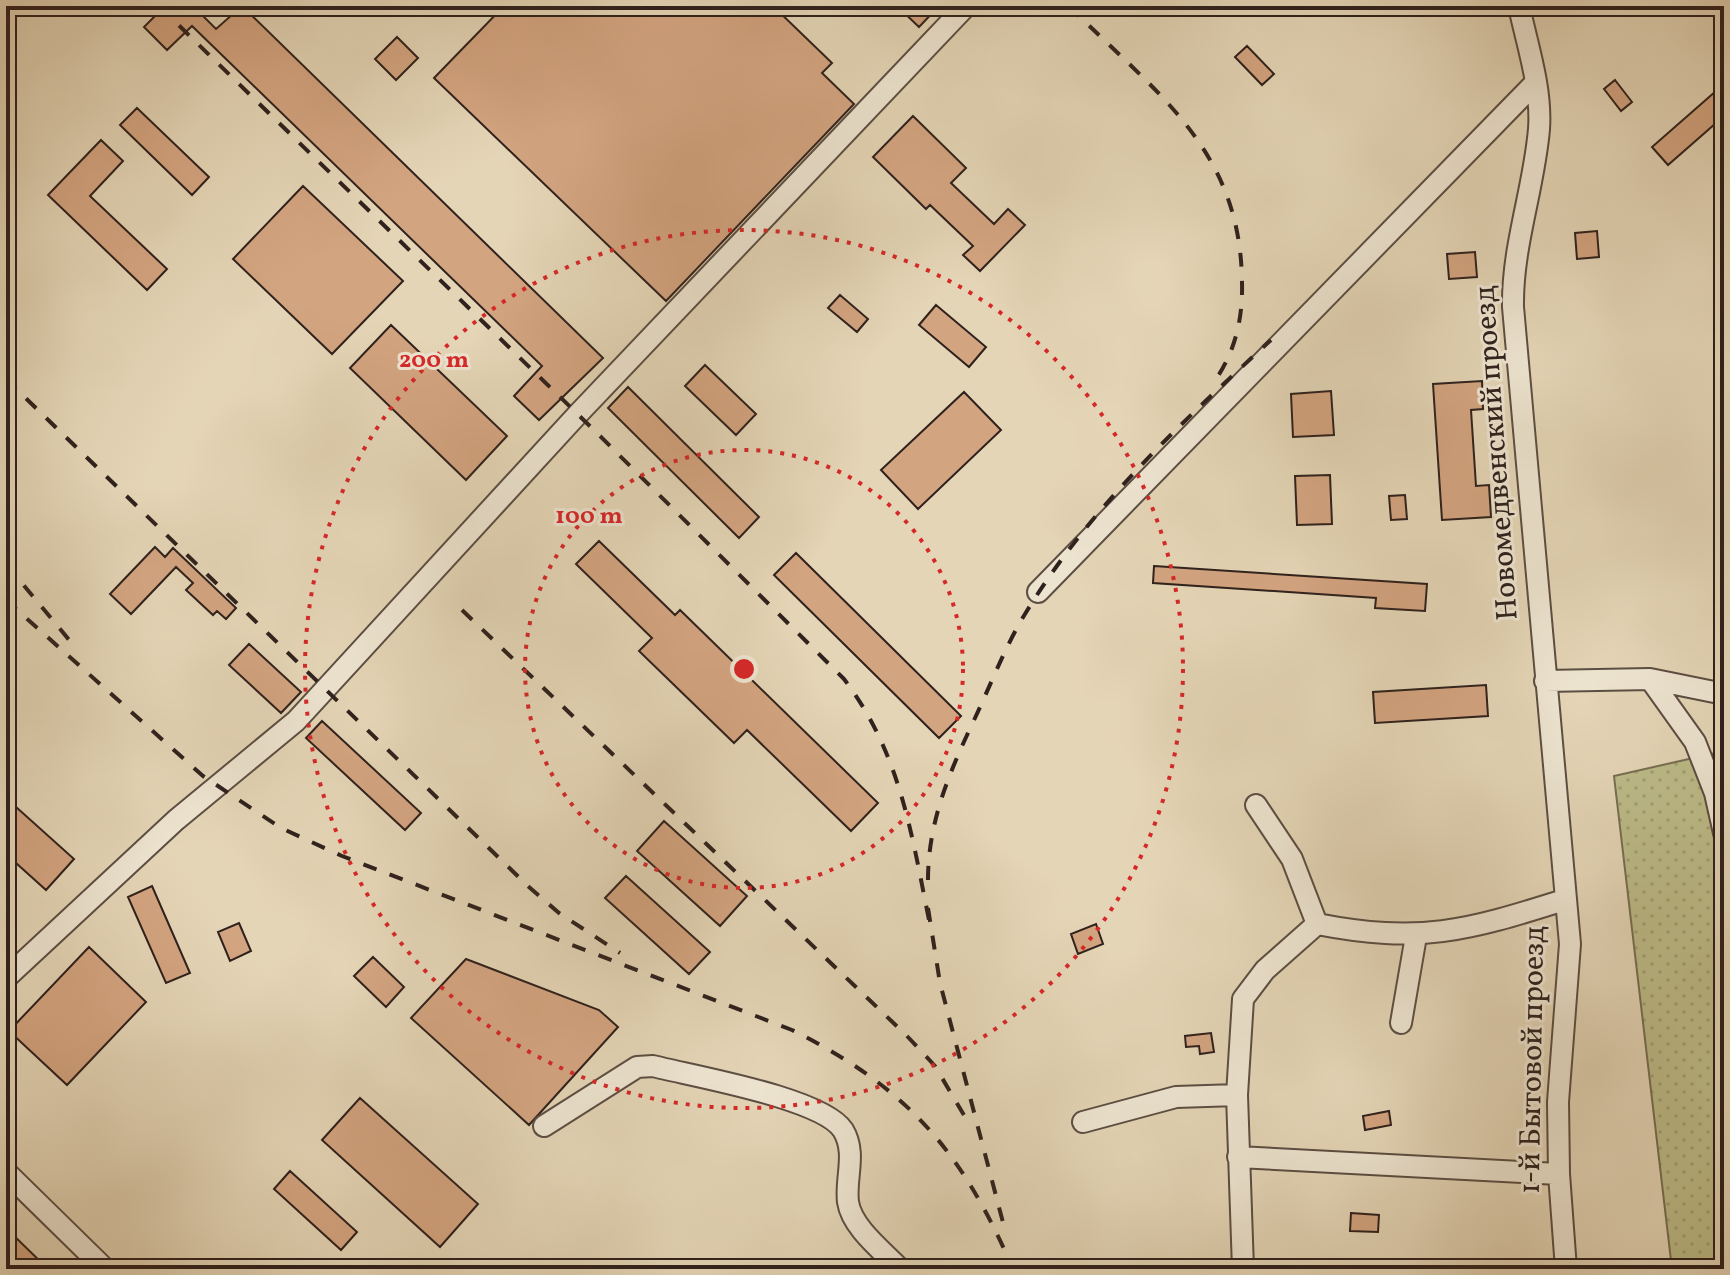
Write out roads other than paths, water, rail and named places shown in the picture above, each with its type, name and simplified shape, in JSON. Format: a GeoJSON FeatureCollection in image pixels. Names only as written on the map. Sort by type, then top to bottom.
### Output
{"type":"FeatureCollection","features":[{"type":"Feature","properties":{"kind":"street"},"geometry":{"type":"LineString","coordinates":[[6,978],[166,829],[296,721],[578,414],[966,6]]}},
{"type":"Feature","properties":{"kind":"street","name":"Новомедвенский проезд"},"geometry":{"type":"LineString","coordinates":[[1519,6],[1535,83],[1539,129],[1513,278],[1564,900]]}},
{"type":"Feature","properties":{"kind":"street"},"geometry":{"type":"LineString","coordinates":[[1038,592],[1535,83]]}},
{"type":"Feature","properties":{"kind":"street"},"geometry":{"type":"LineString","coordinates":[[1545,681],[1650,679],[1724,694]]}},
{"type":"Feature","properties":{"kind":"street"},"geometry":{"type":"LineString","coordinates":[[1650,679],[1695,742],[1715,793],[1724,833]]}},
{"type":"Feature","properties":{"kind":"street"},"geometry":{"type":"LineString","coordinates":[[1256,805],[1292,859],[1317,924]]}},
{"type":"Feature","properties":{"kind":"street"},"geometry":{"type":"LineString","coordinates":[[1317,924],[1365,933],[1416,936],[1464,929],[1564,900]]}},
{"type":"Feature","properties":{"kind":"street","name":"1-й Бытовой проезд"},"geometry":{"type":"LineString","coordinates":[[1564,900],[1570,944],[1559,1077],[1559,1174],[1566,1269]]}},
{"type":"Feature","properties":{"kind":"street"},"geometry":{"type":"LineString","coordinates":[[1243,1269],[1237,1095],[1243,999],[1265,970],[1317,924]]}},
{"type":"Feature","properties":{"kind":"street"},"geometry":{"type":"LineString","coordinates":[[1401,1023],[1416,936]]}},
{"type":"Feature","properties":{"kind":"street"},"geometry":{"type":"LineString","coordinates":[[544,1126],[637,1067],[653,1066],[797,1102],[826,1115],[842,1129],[851,1152],[848,1202],[854,1219],[900,1269]]}},
{"type":"Feature","properties":{"kind":"street"},"geometry":{"type":"LineString","coordinates":[[1083,1122],[1176,1097],[1237,1095]]}},
{"type":"Feature","properties":{"kind":"street"},"geometry":{"type":"LineString","coordinates":[[1238,1157],[1559,1174]]}},
{"type":"Feature","properties":{"kind":"street"},"geometry":{"type":"LineString","coordinates":[[6,1172],[105,1269]]}},
{"type":"Feature","properties":{"kind":"railway"},"geometry":{"type":"LineString","coordinates":[[159,6],[844,679],[863,707],[891,764],[909,824],[929,920]]}},
{"type":"Feature","properties":{"kind":"railway"},"geometry":{"type":"LineString","coordinates":[[1069,6],[1133,67],[1188,127],[1210,159],[1227,195],[1238,236],[1241,311],[1236,338],[1226,363],[1211,386]]}},
{"type":"Feature","properties":{"kind":"railway"},"geometry":{"type":"LineString","coordinates":[[928,880],[936,817],[949,777],[1025,614],[1050,575],[1107,502],[1170,435],[1271,340]]}},
{"type":"Feature","properties":{"kind":"railway"},"geometry":{"type":"LineString","coordinates":[[6,379],[529,887],[559,913],[620,953]]}},
{"type":"Feature","properties":{"kind":"railway"},"geometry":{"type":"LineString","coordinates":[[6,564],[75,647]]}},
{"type":"Feature","properties":{"kind":"railway"},"geometry":{"type":"LineString","coordinates":[[6,600],[203,776],[281,828],[342,856],[792,1030],[868,1075],[927,1127],[951,1157],[994,1227],[1013,1269]]}},
{"type":"Feature","properties":{"kind":"railway"},"geometry":{"type":"LineString","coordinates":[[462,610],[906,1035],[935,1066],[968,1122]]}},
{"type":"Feature","properties":{"kind":"railway"},"geometry":{"type":"LineString","coordinates":[[928,908],[940,983],[1005,1230]]}}]}
